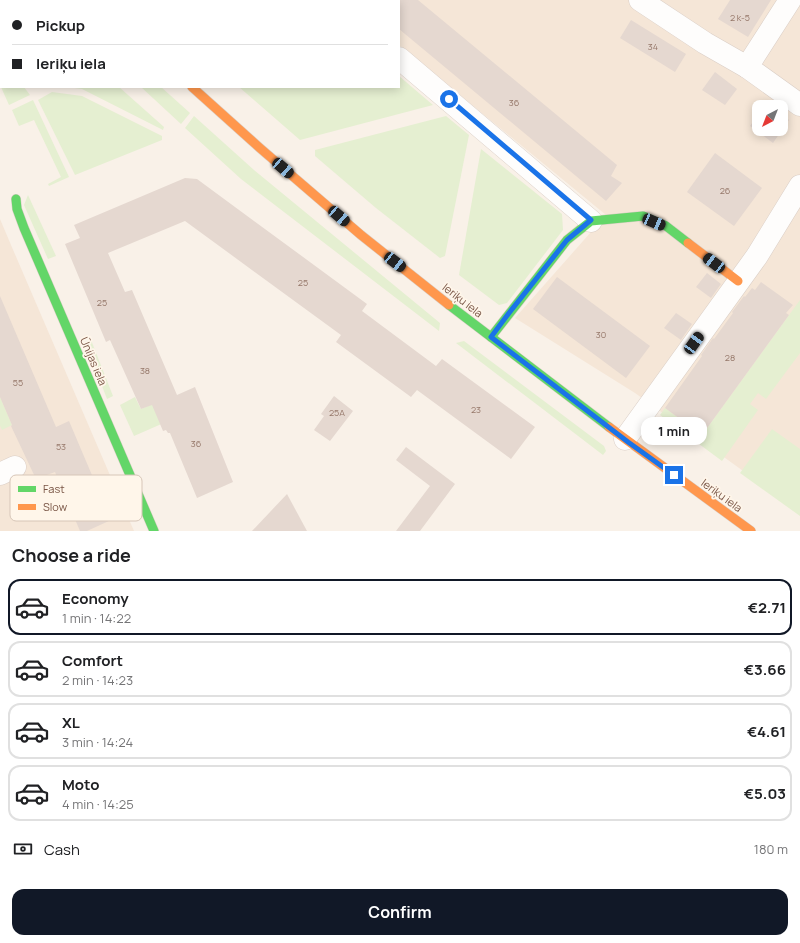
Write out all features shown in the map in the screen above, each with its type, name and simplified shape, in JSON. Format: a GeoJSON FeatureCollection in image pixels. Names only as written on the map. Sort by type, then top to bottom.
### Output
{"type":"FeatureCollection","features":[{"type":"Feature","properties":{"kind":"main road","name":"Ieriķu iela"},"geometry":{"type":"LineString","coordinates":[[193,88],[361,235],[491,337],[625,439],[751,531]]}},
{"type":"Feature","properties":{"kind":"main road","name":"Ūnijas iela"},"geometry":{"type":"LineString","coordinates":[[16,199],[17,209],[24,228],[130,475]]}},
{"type":"Feature","properties":{"kind":"main road"},"geometry":{"type":"LineString","coordinates":[[491,337],[567,240],[591,220],[643,216],[666,226],[738,281]]}},
{"type":"Feature","properties":{"kind":"main road","name":"Ūnijas iela"},"geometry":{"type":"LineString","coordinates":[[142,503],[154,531]]}},
{"type":"Feature","properties":{"kind":"street"},"geometry":{"type":"LineString","coordinates":[[640,0],[705,43],[747,66],[800,105]]}},
{"type":"Feature","properties":{"kind":"street"},"geometry":{"type":"LineString","coordinates":[[747,66],[790,0]]}},
{"type":"Feature","properties":{"kind":"street"},"geometry":{"type":"LineString","coordinates":[[400,59],[591,220]]}},
{"type":"Feature","properties":{"kind":"street"},"geometry":{"type":"LineString","coordinates":[[625,439],[757,256],[800,186]]}},
{"type":"Feature","properties":{"kind":"shaded area"},"geometry":{"type":"Polygon","coordinates":[[[400,0],[800,0],[800,512],[635,393],[515,318],[606,215],[400,46],[400,0]]]}},
{"type":"Feature","properties":{"kind":"shaded area"},"geometry":{"type":"Polygon","coordinates":[[[0,219],[110,475],[10,475],[10,521],[130,521],[134,531],[0,531],[0,219]]]}},
{"type":"Feature","properties":{"kind":"green space"},"geometry":{"type":"Polygon","coordinates":[[[400,77],[433,105],[300,140],[240,88],[400,88],[400,77]]]}},
{"type":"Feature","properties":{"kind":"green space"},"geometry":{"type":"Polygon","coordinates":[[[1,88],[25,88],[30,95],[9,105],[1,88]]]}},
{"type":"Feature","properties":{"kind":"green space"},"geometry":{"type":"Polygon","coordinates":[[[74,88],[120,88],[164,127],[163,130],[82,89],[74,88]]]}},
{"type":"Feature","properties":{"kind":"green space"},"geometry":{"type":"Polygon","coordinates":[[[142,88],[162,88],[190,113],[181,124],[142,88]]]}},
{"type":"Feature","properties":{"kind":"green space"},"geometry":{"type":"Polygon","coordinates":[[[52,92],[82,96],[162,136],[162,140],[75,175],[38,100],[52,92]]]}},
{"type":"Feature","properties":{"kind":"green space"},"geometry":{"type":"Polygon","coordinates":[[[33,100],[69,177],[49,186],[48,184],[61,177],[34,120],[19,126],[12,110],[33,100]]]}},
{"type":"Feature","properties":{"kind":"green space"},"geometry":{"type":"Polygon","coordinates":[[[194,116],[254,170],[440,323],[439,331],[241,179],[185,128],[194,116]]]}},
{"type":"Feature","properties":{"kind":"green space"},"geometry":{"type":"Polygon","coordinates":[[[446,116],[469,135],[445,256],[440,258],[376,208],[315,156],[315,150],[446,116]]]}},
{"type":"Feature","properties":{"kind":"green space"},"geometry":{"type":"Polygon","coordinates":[[[481,149],[562,214],[563,230],[507,303],[499,305],[459,275],[481,149]]]}},
{"type":"Feature","properties":{"kind":"green space"},"geometry":{"type":"Polygon","coordinates":[[[28,195],[56,256],[48,259],[24,205],[28,195]]]}},
{"type":"Feature","properties":{"kind":"green space"},"geometry":{"type":"Polygon","coordinates":[[[800,300],[800,353],[766,399],[758,393],[750,404],[758,410],[722,461],[660,415],[665,408],[702,435],[800,300]]]}},
{"type":"Feature","properties":{"kind":"green space"},"geometry":{"type":"Polygon","coordinates":[[[91,340],[113,396],[107,399],[85,342],[91,340]]]}},
{"type":"Feature","properties":{"kind":"green space"},"geometry":{"type":"Polygon","coordinates":[[[464,341],[604,446],[606,451],[603,455],[456,343],[464,341]]]}},
{"type":"Feature","properties":{"kind":"green space"},"geometry":{"type":"Polygon","coordinates":[[[0,397],[12,425],[2,430],[0,426],[0,397]]]}},
{"type":"Feature","properties":{"kind":"green space"},"geometry":{"type":"Polygon","coordinates":[[[135,397],[141,409],[157,402],[166,422],[134,436],[120,405],[135,397]]]}},
{"type":"Feature","properties":{"kind":"green space"},"geometry":{"type":"Polygon","coordinates":[[[772,429],[800,449],[800,516],[740,473],[772,429]]]}},
{"type":"Feature","properties":{"kind":"building"},"geometry":{"type":"Polygon","coordinates":[[[400,0],[418,0],[617,165],[611,176],[622,183],[606,201],[400,30],[400,0]]]}},
{"type":"Feature","properties":{"kind":"building"},"geometry":{"type":"Polygon","coordinates":[[[730,0],[771,0],[748,37],[718,19],[730,0]]]}},
{"type":"Feature","properties":{"kind":"building"},"geometry":{"type":"Polygon","coordinates":[[[631,20],[686,54],[675,72],[620,38],[631,20]]]}},
{"type":"Feature","properties":{"kind":"building"},"geometry":{"type":"Polygon","coordinates":[[[715,72],[737,89],[725,105],[702,90],[715,72]]]}},
{"type":"Feature","properties":{"kind":"building"},"geometry":{"type":"Polygon","coordinates":[[[764,136],[778,136],[773,143],[764,136]]]}},
{"type":"Feature","properties":{"kind":"building"},"geometry":{"type":"Polygon","coordinates":[[[715,153],[762,188],[734,226],[687,192],[715,153]]]}},
{"type":"Feature","properties":{"kind":"building"},"geometry":{"type":"Polygon","coordinates":[[[185,178],[197,179],[367,304],[362,311],[436,366],[442,359],[535,427],[511,459],[417,390],[411,397],[336,342],[341,335],[185,221],[108,253],[125,292],[132,290],[177,395],[195,387],[233,482],[197,498],[170,433],[166,430],[163,431],[152,405],[141,409],[110,340],[106,342],[65,244],[80,238],[74,225],[185,178]]]}},
{"type":"Feature","properties":{"kind":"building"},"geometry":{"type":"Polygon","coordinates":[[[707,273],[721,284],[711,298],[696,287],[707,273]]]}},
{"type":"Feature","properties":{"kind":"building"},"geometry":{"type":"Polygon","coordinates":[[[557,277],[650,346],[626,378],[533,309],[557,277]]]}},
{"type":"Feature","properties":{"kind":"building"},"geometry":{"type":"Polygon","coordinates":[[[761,282],[793,305],[786,313],[789,315],[702,435],[665,408],[744,296],[745,297],[752,288],[755,290],[761,282]]]}},
{"type":"Feature","properties":{"kind":"building"},"geometry":{"type":"Polygon","coordinates":[[[0,296],[56,427],[69,421],[92,475],[56,475],[55,472],[47,475],[34,475],[11,426],[12,425],[0,397],[0,296]]]}},
{"type":"Feature","properties":{"kind":"building"},"geometry":{"type":"Polygon","coordinates":[[[676,313],[692,324],[681,340],[664,328],[676,313]]]}},
{"type":"Feature","properties":{"kind":"building"},"geometry":{"type":"Polygon","coordinates":[[[334,396],[353,411],[330,441],[314,430],[324,416],[321,414],[334,396]]]}},
{"type":"Feature","properties":{"kind":"building"},"geometry":{"type":"Polygon","coordinates":[[[406,447],[455,484],[420,531],[396,531],[430,486],[396,460],[406,447]]]}},
{"type":"Feature","properties":{"kind":"building"},"geometry":{"type":"Polygon","coordinates":[[[287,494],[307,531],[252,531],[287,494]]]}},
{"type":"Feature","properties":{"kind":"building"},"geometry":{"type":"Polygon","coordinates":[[[76,521],[109,521],[87,531],[80,531],[76,521]]]}},
{"type":"Feature","properties":{"kind":"traffic: fast"},"geometry":{"type":"LineString","coordinates":[[16,199],[17,209],[24,228],[130,475]]}},
{"type":"Feature","properties":{"kind":"traffic: fast"},"geometry":{"type":"LineString","coordinates":[[491,337],[567,240],[591,221],[643,216],[666,226],[688,243]]}},
{"type":"Feature","properties":{"kind":"traffic: fast"},"geometry":{"type":"LineString","coordinates":[[449,305],[609,427]]}},
{"type":"Feature","properties":{"kind":"traffic: fast"},"geometry":{"type":"LineString","coordinates":[[142,503],[154,531]]}},
{"type":"Feature","properties":{"kind":"traffic: slow"},"geometry":{"type":"LineString","coordinates":[[193,88],[361,235],[449,305]]}},
{"type":"Feature","properties":{"kind":"traffic: slow"},"geometry":{"type":"LineString","coordinates":[[688,243],[738,281]]}},
{"type":"Feature","properties":{"kind":"traffic: slow"},"geometry":{"type":"LineString","coordinates":[[609,427],[751,531]]}},
{"type":"Feature","properties":{"kind":"route"},"geometry":{"type":"LineString","coordinates":[[449,99],[591,220],[567,240],[491,337],[628,442],[674,475]]}}]}
